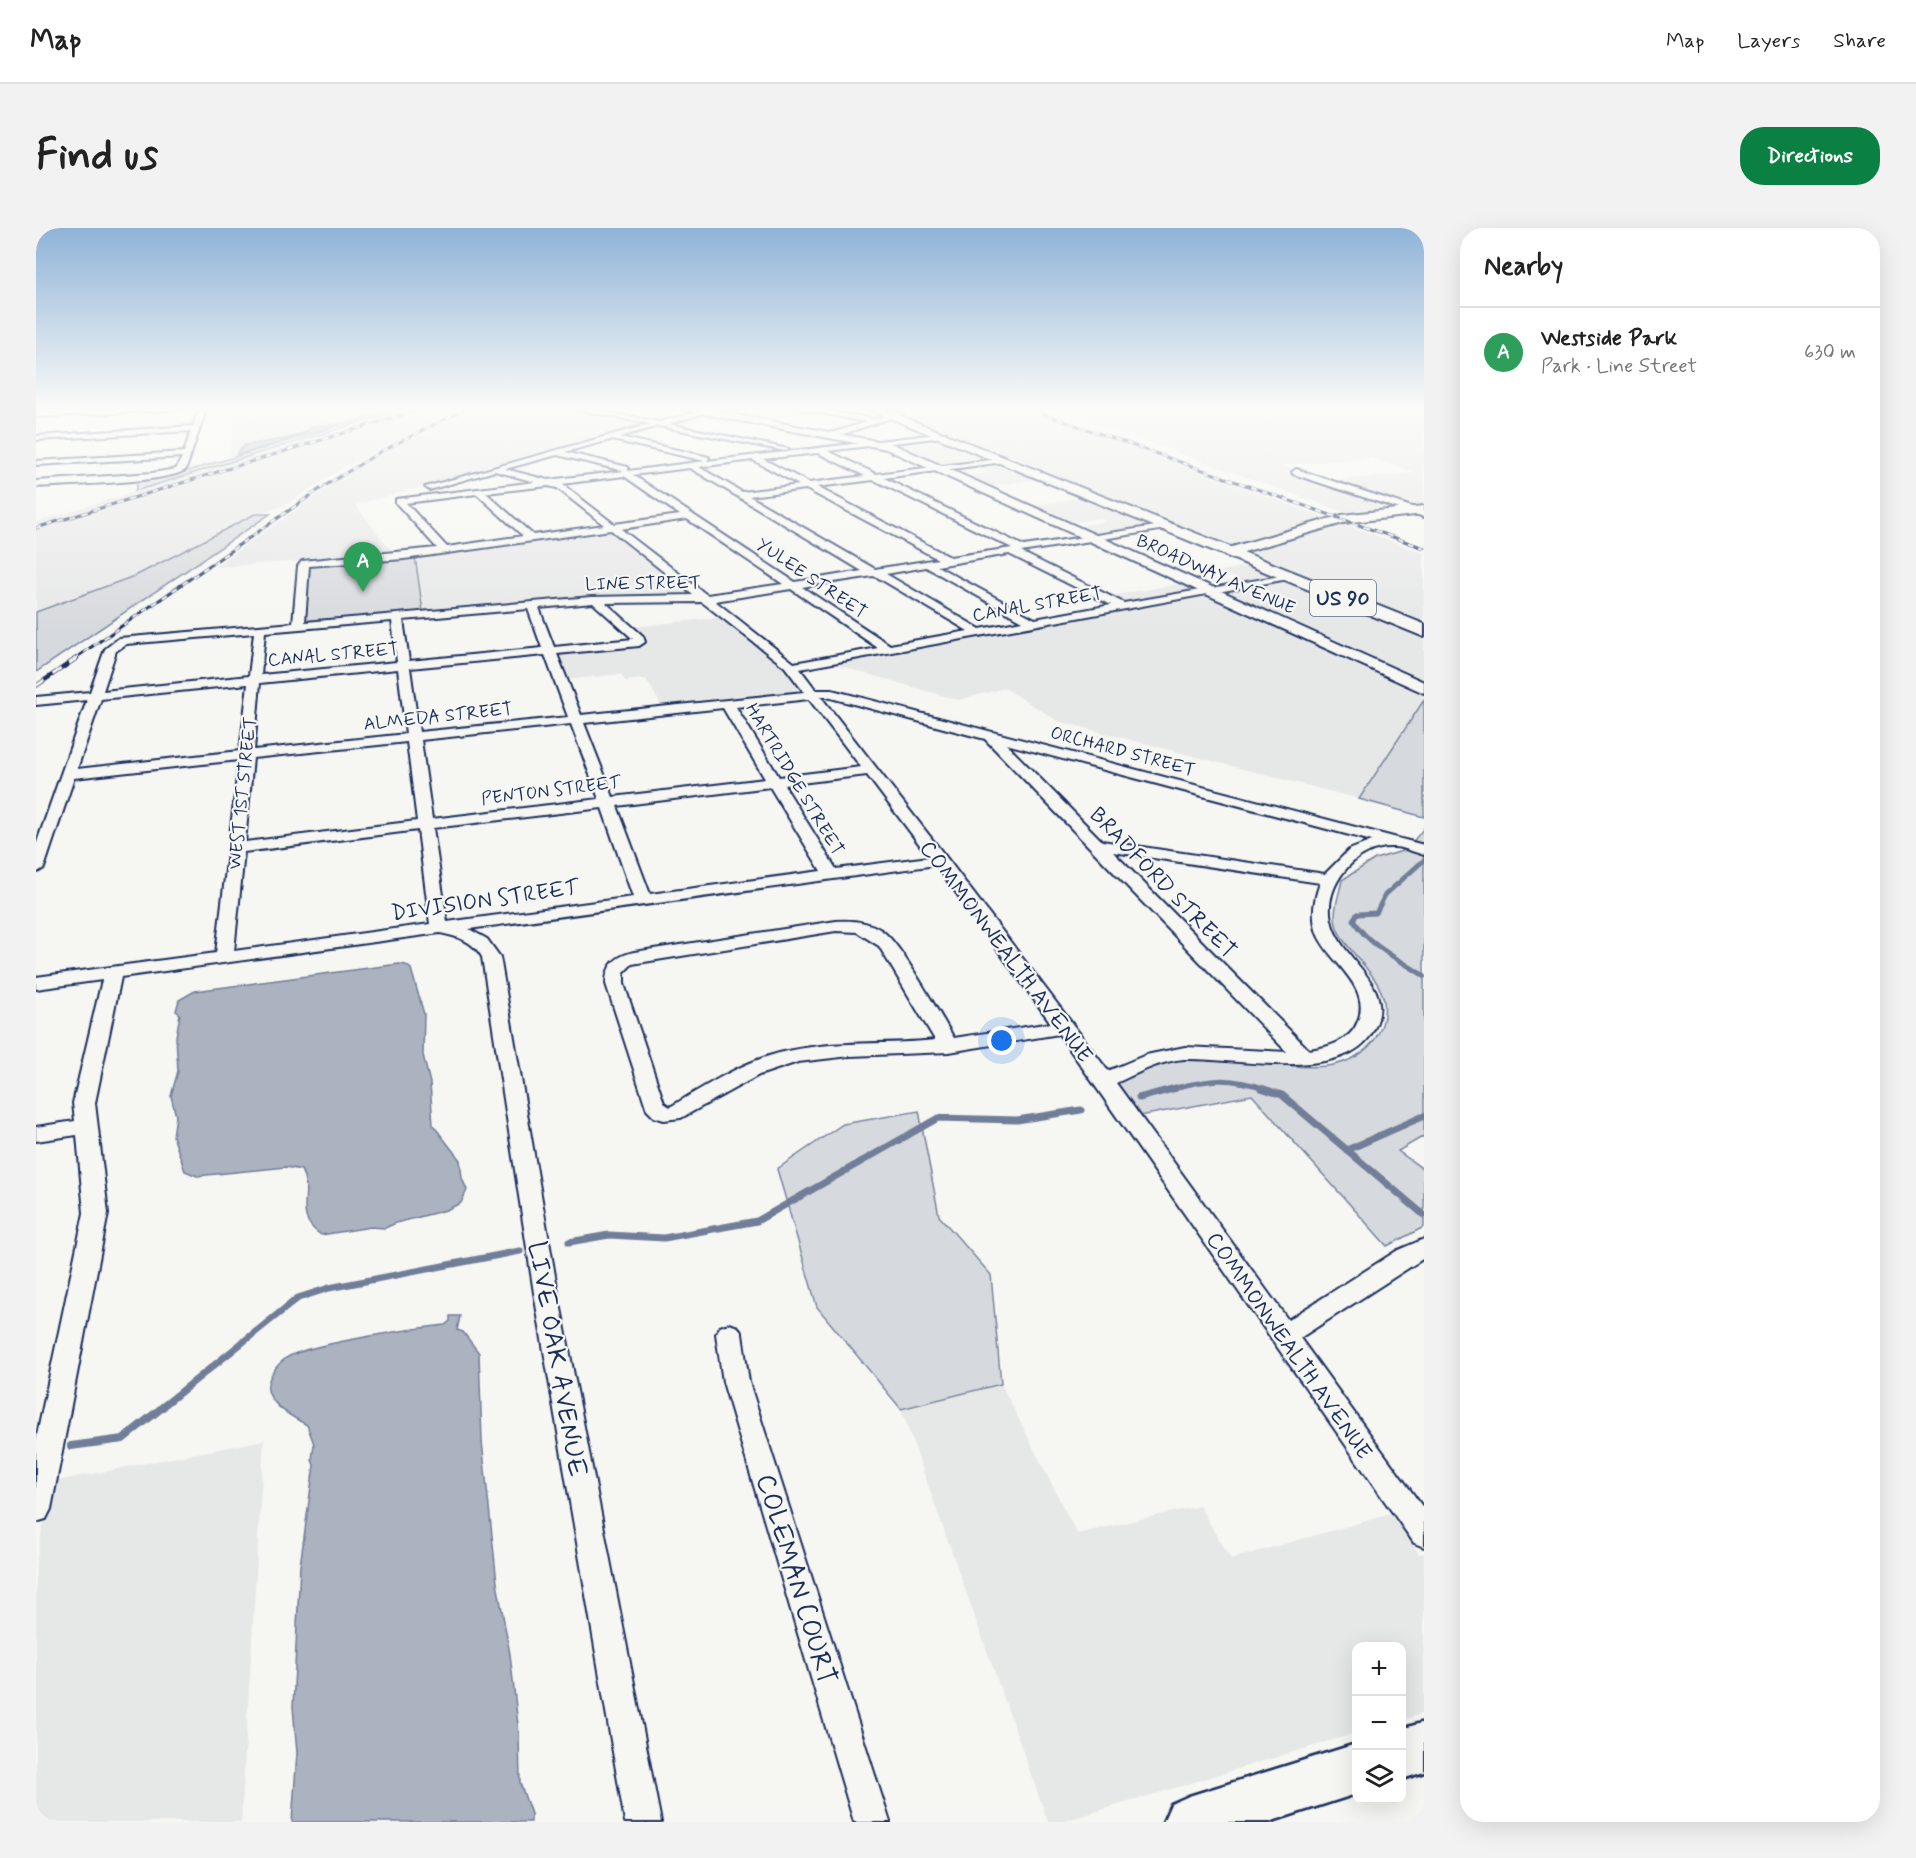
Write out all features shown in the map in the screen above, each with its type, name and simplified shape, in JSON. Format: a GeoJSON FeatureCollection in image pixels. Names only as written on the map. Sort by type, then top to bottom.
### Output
{"type":"FeatureCollection","features":[{"type":"Feature","properties":{"kind":"main road","name":"US 90"},"geometry":{"type":"LineString","coordinates":[[1056,481],[1424,631]]}},
{"type":"Feature","properties":{"kind":"main road"},"geometry":{"type":"LineString","coordinates":[[1406,1752],[1424,1747]]}},
{"type":"Feature","properties":{"kind":"main road"},"geometry":{"type":"LineString","coordinates":[[1188,1822],[1352,1770]]}},
{"type":"Feature","properties":{"kind":"street"},"geometry":{"type":"LineString","coordinates":[[38,487],[57,481]]}},
{"type":"Feature","properties":{"kind":"street"},"geometry":{"type":"LineString","coordinates":[[128,491],[132,481]]}},
{"type":"Feature","properties":{"kind":"street"},"geometry":{"type":"LineString","coordinates":[[444,550],[397,499],[399,496],[451,481]]}},
{"type":"Feature","properties":{"kind":"street"},"geometry":{"type":"LineString","coordinates":[[399,501],[558,481]]}},
{"type":"Feature","properties":{"kind":"street","name":"YULEE STREET"},"geometry":{"type":"LineString","coordinates":[[637,481],[889,650]]}},
{"type":"Feature","properties":{"kind":"street"},"geometry":{"type":"LineString","coordinates":[[717,481],[979,633]]}},
{"type":"Feature","properties":{"kind":"street"},"geometry":{"type":"LineString","coordinates":[[799,481],[948,561]]}},
{"type":"Feature","properties":{"kind":"street"},"geometry":{"type":"LineString","coordinates":[[740,495],[842,481]]}},
{"type":"Feature","properties":{"kind":"street"},"geometry":{"type":"LineString","coordinates":[[884,481],[1124,607]]}},
{"type":"Feature","properties":{"kind":"street","name":"BROADWAY AVENUE"},"geometry":{"type":"LineString","coordinates":[[968,481],[1424,688]]}},
{"type":"Feature","properties":{"kind":"street"},"geometry":{"type":"LineString","coordinates":[[1325,481],[1421,512]]}},
{"type":"Feature","properties":{"kind":"street","name":"COMMONWEALTH AVENUE"},"geometry":{"type":"LineString","coordinates":[[552,482],[792,667],[940,860],[1104,1081],[1424,1533]]}},
{"type":"Feature","properties":{"kind":"street"},"geometry":{"type":"LineString","coordinates":[[479,491],[530,538]]}},
{"type":"Feature","properties":{"kind":"street"},"geometry":{"type":"LineString","coordinates":[[1230,552],[1342,519],[1421,512]]}},
{"type":"Feature","properties":{"kind":"street"},"geometry":{"type":"LineString","coordinates":[[299,625],[303,566],[306,563],[397,556],[690,516]]}},
{"type":"Feature","properties":{"kind":"street","name":"LINE STREET"},"geometry":{"type":"LineString","coordinates":[[96,696],[111,649],[117,643],[130,640],[596,600],[705,598],[1166,526]]}},
{"type":"Feature","properties":{"kind":"street"},"geometry":{"type":"LineString","coordinates":[[927,564],[1034,623]]}},
{"type":"Feature","properties":{"kind":"street","name":"CANAL STREET"},"geometry":{"type":"LineString","coordinates":[[792,667],[1288,576]]}},
{"type":"Feature","properties":{"kind":"street","name":"CANAL STREET"},"geometry":{"type":"LineString","coordinates":[[36,701],[639,642],[639,638],[596,600]]}},
{"type":"Feature","properties":{"kind":"street"},"geometry":{"type":"LineString","coordinates":[[532,605],[643,900]]}},
{"type":"Feature","properties":{"kind":"street"},"geometry":{"type":"LineString","coordinates":[[397,617],[439,928]]}},
{"type":"Feature","properties":{"kind":"street","name":"WEST 1ST STREET"},"geometry":{"type":"LineString","coordinates":[[224,958],[260,629]]}},
{"type":"Feature","properties":{"kind":"street","name":"ORCHARD STREET"},"geometry":{"type":"LineString","coordinates":[[812,694],[827,693],[1424,850]]}},
{"type":"Feature","properties":{"kind":"street","name":"ALMEDA STREET"},"geometry":{"type":"LineString","coordinates":[[68,774],[812,694]]}},
{"type":"Feature","properties":{"kind":"street"},"geometry":{"type":"LineString","coordinates":[[36,868],[96,696]]}},
{"type":"Feature","properties":{"kind":"street","name":"HARTRIDGE STREET"},"geometry":{"type":"LineString","coordinates":[[727,703],[831,875]]}},
{"type":"Feature","properties":{"kind":"street","name":"BRADFORD STREET"},"geometry":{"type":"LineString","coordinates":[[990,736],[1305,1058]]}},
{"type":"Feature","properties":{"kind":"street","name":"PENTON STREET"},"geometry":{"type":"LineString","coordinates":[[236,848],[871,770]]}},
{"type":"Feature","properties":{"kind":"street"},"geometry":{"type":"LineString","coordinates":[[1104,1081],[1160,1056],[1185,1053],[1305,1058],[1328,1055],[1343,1050],[1362,1034],[1372,1017],[1370,999],[1365,986],[1330,940],[1322,921],[1321,909],[1328,879],[1357,850],[1393,842]]}},
{"type":"Feature","properties":{"kind":"street"},"geometry":{"type":"LineString","coordinates":[[1096,845],[1328,879]]}},
{"type":"Feature","properties":{"kind":"street","name":"DIVISION STREET"},"geometry":{"type":"LineString","coordinates":[[36,983],[940,860]]}},
{"type":"Feature","properties":{"kind":"street"},"geometry":{"type":"LineString","coordinates":[[949,1046],[886,943],[878,935],[859,926],[836,926],[634,957],[615,971],[615,984],[640,1066],[654,1105],[658,1111],[666,1115],[677,1112],[741,1075],[778,1060],[827,1051],[949,1046],[1064,1027]]}},
{"type":"Feature","properties":{"kind":"street","name":"LIVE OAK AVENUE"},"geometry":{"type":"LineString","coordinates":[[439,928],[476,937],[491,957],[546,1293],[643,1822]]}},
{"type":"Feature","properties":{"kind":"street"},"geometry":{"type":"LineString","coordinates":[[36,1509],[96,1213],[84,1103],[113,973]]}},
{"type":"Feature","properties":{"kind":"street"},"geometry":{"type":"LineString","coordinates":[[36,1134],[88,1126]]}},
{"type":"Feature","properties":{"kind":"street"},"geometry":{"type":"LineString","coordinates":[[1283,1336],[1407,1256],[1424,1248]]}},
{"type":"Feature","properties":{"kind":"street","name":"COLEMAN COURT"},"geometry":{"type":"LineString","coordinates":[[729,1334],[736,1382],[872,1822]]}},
{"type":"Feature","properties":{"kind":"shaded area"},"geometry":{"type":"Polygon","coordinates":[[[138,481],[166,481],[135,491],[138,481]]]}},
{"type":"Feature","properties":{"kind":"shaded area"},"geometry":{"type":"Polygon","coordinates":[[[168,481],[321,481],[283,506],[255,514],[224,528],[137,575],[36,612],[36,522],[168,481]]]}},
{"type":"Feature","properties":{"kind":"shaded area"},"geometry":{"type":"Polygon","coordinates":[[[336,481],[442,481],[355,505],[395,555],[215,567],[336,481]]]}},
{"type":"Feature","properties":{"kind":"shaded area"},"geometry":{"type":"Polygon","coordinates":[[[973,481],[1025,481],[986,487],[973,481]]]}},
{"type":"Feature","properties":{"kind":"shaded area"},"geometry":{"type":"Polygon","coordinates":[[[1065,481],[1226,481],[1330,519],[1235,546],[1220,544],[1065,481]]]}},
{"type":"Feature","properties":{"kind":"shaded area"},"geometry":{"type":"Polygon","coordinates":[[[1258,481],[1424,481],[1424,509],[1353,515],[1258,481]]]}},
{"type":"Feature","properties":{"kind":"shaded area"},"geometry":{"type":"Polygon","coordinates":[[[1085,497],[1156,526],[1096,536],[1077,527],[1106,521],[1099,518],[1069,523],[1029,506],[1085,497]]]}},
{"type":"Feature","properties":{"kind":"shaded area"},"geometry":{"type":"Polygon","coordinates":[[[255,514],[270,514],[36,672],[36,612],[137,575],[255,514]]]}},
{"type":"Feature","properties":{"kind":"shaded area"},"geometry":{"type":"Polygon","coordinates":[[[1339,522],[1424,553],[1424,627],[1247,555],[1251,550],[1339,522]]]}},
{"type":"Feature","properties":{"kind":"shaded area"},"geometry":{"type":"Polygon","coordinates":[[[610,529],[696,597],[423,612],[415,556],[610,529]]]}},
{"type":"Feature","properties":{"kind":"shaded area"},"geometry":{"type":"Polygon","coordinates":[[[415,556],[423,612],[304,623],[307,561],[415,556]]]}},
{"type":"Feature","properties":{"kind":"shaded area"},"geometry":{"type":"Polygon","coordinates":[[[1252,565],[1424,636],[1424,685],[1209,589],[1243,582],[1220,571],[1252,565]]]}},
{"type":"Feature","properties":{"kind":"shaded area"},"geometry":{"type":"Polygon","coordinates":[[[1186,583],[1424,691],[1424,700],[1359,799],[1058,721],[1005,688],[958,700],[829,663],[1130,607],[1108,596],[1186,583]]]}},
{"type":"Feature","properties":{"kind":"shaded area"},"geometry":{"type":"Polygon","coordinates":[[[723,617],[782,664],[803,692],[663,708],[646,679],[625,681],[621,674],[565,680],[555,653],[644,641],[645,639],[633,627],[723,617]]]}},
{"type":"Feature","properties":{"kind":"shaded area"},"geometry":{"type":"Polygon","coordinates":[[[1424,700],[1424,817],[1359,799],[1424,700]]]}},
{"type":"Feature","properties":{"kind":"shaded area"},"geometry":{"type":"Polygon","coordinates":[[[1424,828],[1424,1136],[1398,1151],[1424,1170],[1424,1227],[1387,1246],[1252,1095],[1140,1116],[1106,1069],[1169,1057],[1215,1058],[1307,1067],[1322,1066],[1351,1059],[1364,1051],[1375,1039],[1382,1026],[1385,1012],[1384,1001],[1374,978],[1348,946],[1336,926],[1335,911],[1342,880],[1375,859],[1406,850],[1424,828]]]}},
{"type":"Feature","properties":{"kind":"shaded area"},"geometry":{"type":"Polygon","coordinates":[[[399,964],[411,969],[424,1014],[423,1055],[430,1083],[433,1125],[460,1160],[462,1178],[467,1190],[461,1203],[446,1210],[385,1228],[371,1227],[321,1235],[307,1220],[306,1187],[301,1170],[286,1167],[197,1176],[185,1171],[173,1136],[176,1116],[171,1096],[178,1071],[176,1037],[180,1014],[176,1011],[179,1000],[195,991],[399,964]]]}},
{"type":"Feature","properties":{"kind":"shaded area"},"geometry":{"type":"Polygon","coordinates":[[[919,1111],[939,1216],[991,1275],[1001,1384],[901,1409],[817,1307],[777,1169],[843,1124],[919,1111]]]}},
{"type":"Feature","properties":{"kind":"shaded area"},"geometry":{"type":"Polygon","coordinates":[[[450,1316],[460,1316],[457,1330],[463,1332],[479,1353],[482,1441],[497,1583],[510,1654],[519,1734],[520,1783],[531,1814],[531,1822],[292,1822],[297,1753],[293,1707],[300,1566],[314,1465],[312,1460],[314,1444],[307,1425],[286,1413],[269,1395],[269,1380],[281,1362],[299,1352],[365,1337],[445,1325],[450,1321],[450,1316]]]}},
{"type":"Feature","properties":{"kind":"shaded area"},"geometry":{"type":"Polygon","coordinates":[[[1001,1384],[1077,1534],[1199,1506],[1231,1559],[1391,1514],[1419,1554],[1424,1553],[1424,1713],[1406,1719],[1406,1642],[1352,1642],[1352,1734],[1062,1822],[1048,1822],[901,1409],[1001,1384]]]}},
{"type":"Feature","properties":{"kind":"shaded area"},"geometry":{"type":"Polygon","coordinates":[[[264,1440],[241,1822],[36,1822],[36,1563],[51,1482],[264,1440]]]}},
{"type":"Feature","properties":{"kind":"waterway"},"geometry":{"type":"LineString","coordinates":[[1424,860],[1385,895],[1376,913],[1357,914],[1353,920],[1368,938],[1424,976]]}},
{"type":"Feature","properties":{"kind":"waterway"},"geometry":{"type":"LineString","coordinates":[[1171,1089],[1218,1080],[1240,1082],[1266,1089]]}},
{"type":"Feature","properties":{"kind":"waterway"},"geometry":{"type":"LineString","coordinates":[[1139,1098],[1176,1088]]}},
{"type":"Feature","properties":{"kind":"waterway"},"geometry":{"type":"LineString","coordinates":[[1261,1088],[1282,1095],[1347,1150]]}},
{"type":"Feature","properties":{"kind":"waterway"},"geometry":{"type":"LineString","coordinates":[[569,1242],[609,1235],[664,1238],[757,1221],[938,1118],[1017,1120],[1081,1110]]}},
{"type":"Feature","properties":{"kind":"waterway"},"geometry":{"type":"LineString","coordinates":[[1347,1150],[1424,1116]]}},
{"type":"Feature","properties":{"kind":"waterway"},"geometry":{"type":"LineString","coordinates":[[1347,1150],[1424,1215]]}},
{"type":"Feature","properties":{"kind":"waterway"},"geometry":{"type":"LineString","coordinates":[[162,1407],[298,1298],[329,1288],[520,1251]]}},
{"type":"Feature","properties":{"kind":"waterway"},"geometry":{"type":"LineString","coordinates":[[71,1446],[123,1439],[164,1406]]}},
{"type":"Feature","properties":{"kind":"railway"},"geometry":{"type":"LineString","coordinates":[[36,528],[187,481]]}},
{"type":"Feature","properties":{"kind":"railway"},"geometry":{"type":"LineString","coordinates":[[74,659],[332,481]]}},
{"type":"Feature","properties":{"kind":"railway"},"geometry":{"type":"LineString","coordinates":[[1235,481],[1424,548]]}},
{"type":"Feature","properties":{"kind":"railway"},"geometry":{"type":"LineString","coordinates":[[36,686],[77,658]]}},
{"type":"Feature","properties":{"kind":"place","name":"Westside Park"},"geometry":{"type":"Point","coordinates":[363,592]}}]}
